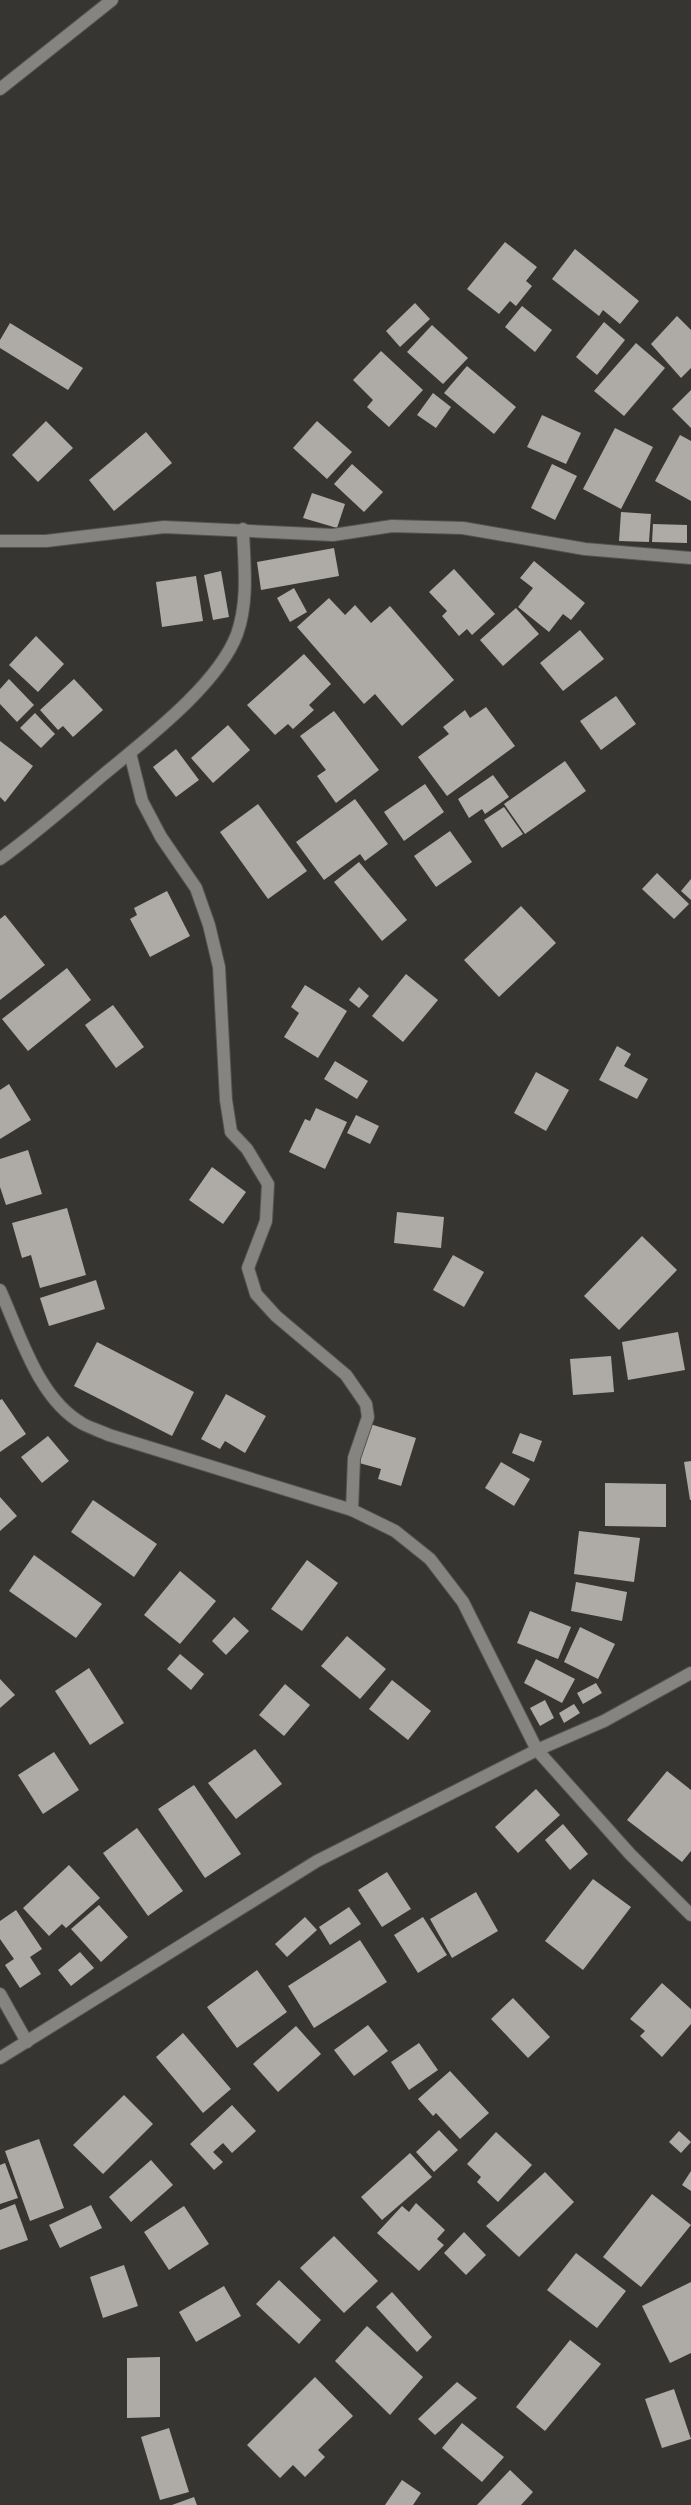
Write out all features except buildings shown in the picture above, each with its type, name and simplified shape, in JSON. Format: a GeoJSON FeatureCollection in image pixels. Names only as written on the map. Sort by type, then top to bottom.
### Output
{"type":"FeatureCollection","features":[{"type":"Feature","properties":{"kind":"street"},"geometry":{"type":"LineString","coordinates":[[0,89],[112,0]]}},
{"type":"Feature","properties":{"kind":"street"},"geometry":{"type":"LineString","coordinates":[[0,541],[46,541],[164,527],[333,535],[392,526],[463,528],[585,549],[691,558]]}},
{"type":"Feature","properties":{"kind":"street"},"geometry":{"type":"LineString","coordinates":[[0,859],[130,753],[190,699],[227,656],[237,632],[245,591],[243,529]]}},
{"type":"Feature","properties":{"kind":"street"},"geometry":{"type":"LineString","coordinates":[[130,753],[142,801],[161,837],[196,888],[219,967],[226,1100],[231,1131],[247,1149],[267,1184],[266,1221],[248,1268],[256,1294],[276,1316],[346,1375],[366,1404],[368,1417],[354,1458],[352,1510]]}},
{"type":"Feature","properties":{"kind":"street"},"geometry":{"type":"LineString","coordinates":[[0,1290],[37,1372],[56,1402],[81,1423],[109,1435],[352,1510],[395,1531],[430,1559],[463,1602],[537,1750],[630,1854],[691,1916]]}},
{"type":"Feature","properties":{"kind":"street"},"geometry":{"type":"LineString","coordinates":[[0,2058],[317,1860],[537,1750],[604,1721],[691,1673]]}},
{"type":"Feature","properties":{"kind":"street"},"geometry":{"type":"LineString","coordinates":[[0,1994],[27,2042]]}}]}
